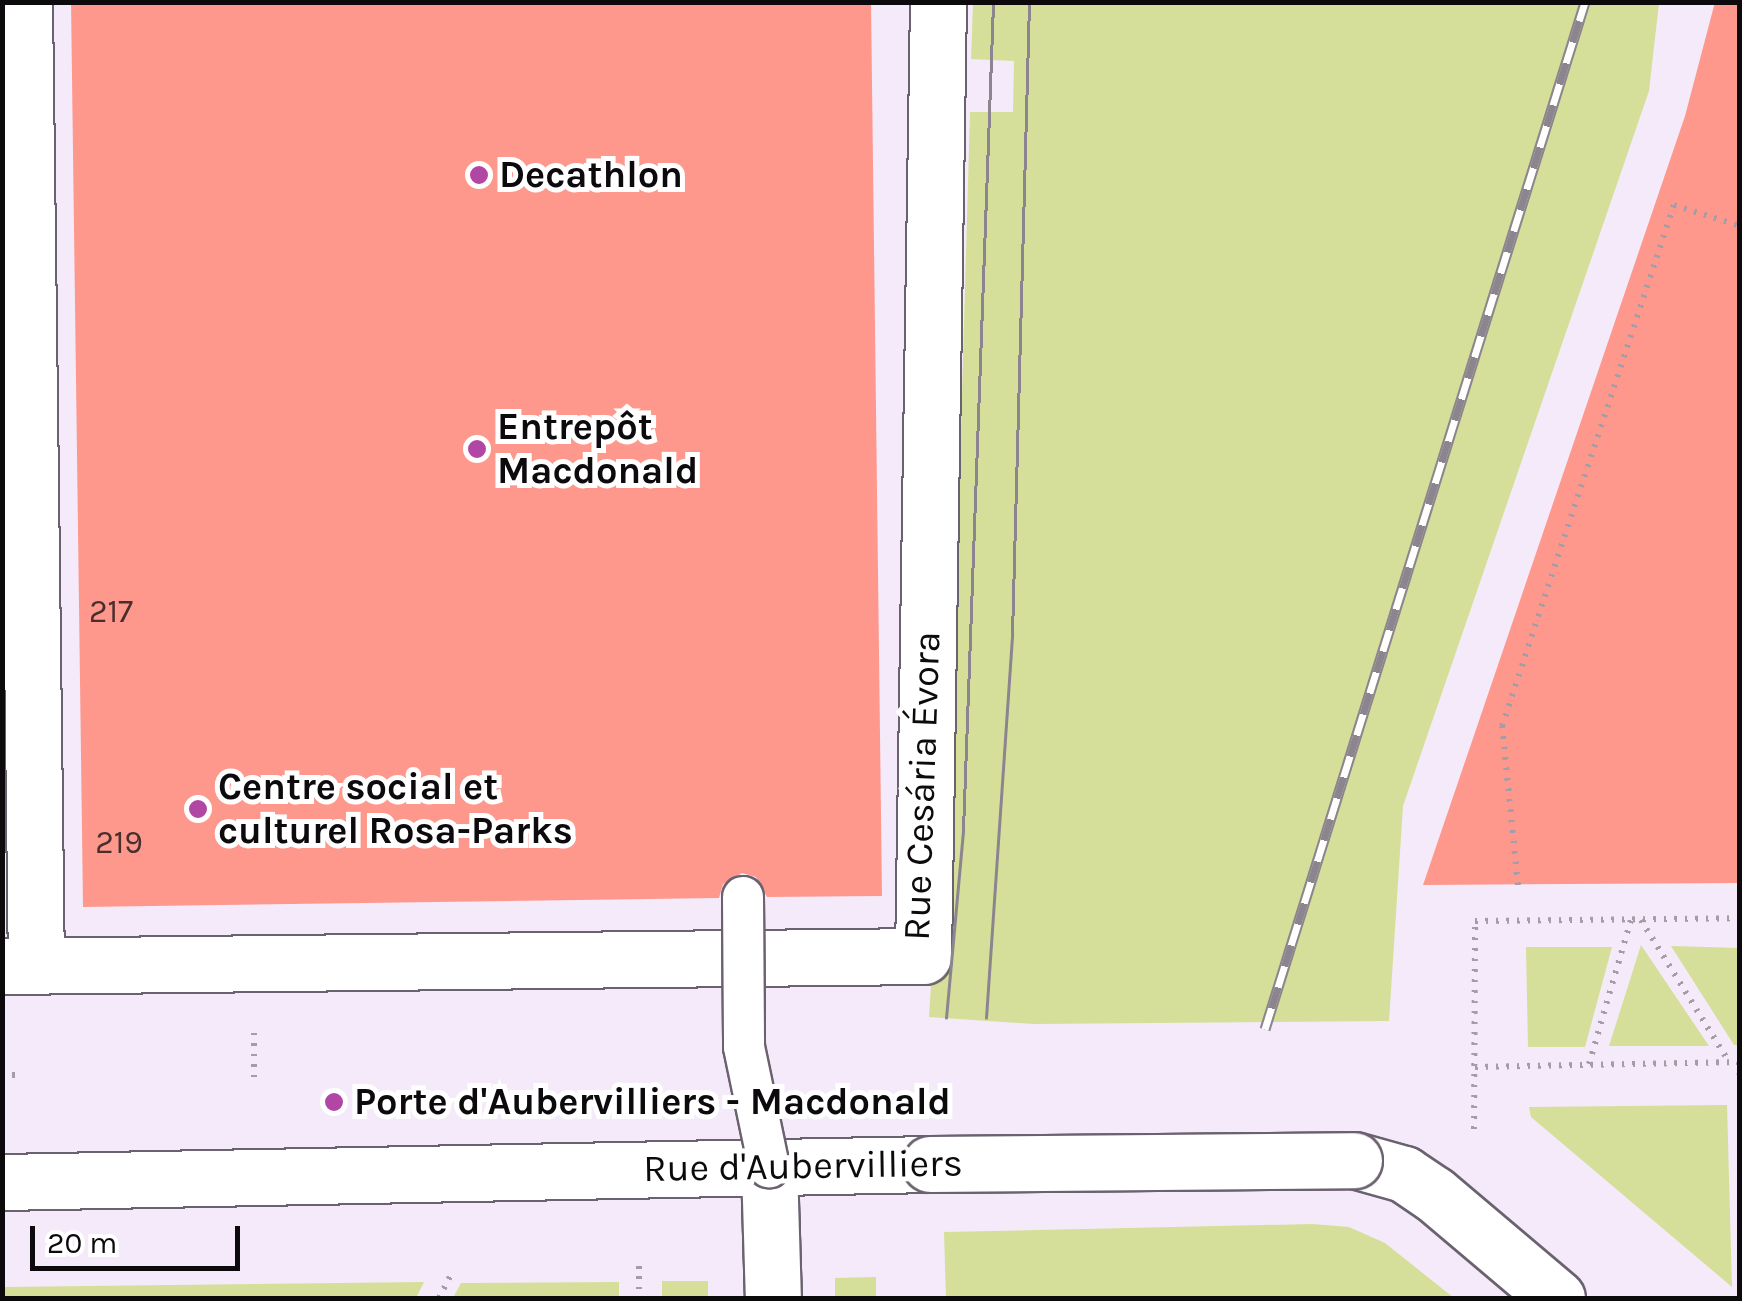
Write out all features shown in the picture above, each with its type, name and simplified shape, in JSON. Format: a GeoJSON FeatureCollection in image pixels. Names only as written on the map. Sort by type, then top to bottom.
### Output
{"type":"FeatureCollection","features":[{"type":"Feature","properties":{"kind":"street"},"geometry":{"type":"LineString","coordinates":[[19,966],[24,2]]}},
{"type":"Feature","properties":{"kind":"street","name":"Rue Cesária Évora"},"geometry":{"type":"LineString","coordinates":[[19,966],[924,956],[938,2]]}},
{"type":"Feature","properties":{"kind":"street","name":"Rue d'Aubervilliers"},"geometry":{"type":"LineString","coordinates":[[2,1182],[1354,1160],[1404,1174],[1434,1194],[1557,1298]]}},
{"type":"Feature","properties":{"kind":"street"},"geometry":{"type":"LineString","coordinates":[[769,1167],[772,1298]]}},
{"type":"Feature","properties":{"kind":"lane"},"geometry":{"type":"LineString","coordinates":[[744,897],[744,1048],[769,1167]]}},
{"type":"Feature","properties":{"kind":"path"},"geometry":{"type":"LineString","coordinates":[[1518,885],[1502,726],[1674,205],[1740,226]]}},
{"type":"Feature","properties":{"kind":"path"},"geometry":{"type":"LineString","coordinates":[[1474,1130],[1475,921],[1740,918]]}},
{"type":"Feature","properties":{"kind":"path"},"geometry":{"type":"LineString","coordinates":[[1589,1064],[1631,919]]}},
{"type":"Feature","properties":{"kind":"path"},"geometry":{"type":"LineString","coordinates":[[1641,919],[1736,1062],[1740,1084]]}},
{"type":"Feature","properties":{"kind":"path"},"geometry":{"type":"LineString","coordinates":[[1475,1067],[1736,1062]]}},
{"type":"Feature","properties":{"kind":"path"},"geometry":{"type":"LineString","coordinates":[[2,1075],[17,1075]]}},
{"type":"Feature","properties":{"kind":"path"},"geometry":{"type":"LineString","coordinates":[[639,1266],[640,1298]]}},
{"type":"Feature","properties":{"kind":"path"},"geometry":{"type":"LineString","coordinates":[[439,1298],[453,1270]]}},
{"type":"Feature","properties":{"kind":"green space"},"geometry":{"type":"Polygon","coordinates":[[[973,3],[1659,3],[1649,91],[1403,806],[1389,1021],[1034,1024],[929,1017],[957,571],[970,112],[1013,112],[1014,61],[971,59],[973,3]]]}},
{"type":"Feature","properties":{"kind":"green space"},"geometry":{"type":"Polygon","coordinates":[[[1641,945],[1709,1046],[1609,1046],[1641,945]]]}},
{"type":"Feature","properties":{"kind":"green space"},"geometry":{"type":"Polygon","coordinates":[[[1671,946],[1739,948],[1739,1045],[1734,1045],[1671,946]]]}},
{"type":"Feature","properties":{"kind":"green space"},"geometry":{"type":"Polygon","coordinates":[[[1526,947],[1612,947],[1585,1047],[1528,1047],[1526,947]]]}},
{"type":"Feature","properties":{"kind":"green space"},"geometry":{"type":"Polygon","coordinates":[[[1727,1105],[1732,1287],[1531,1117],[1529,1107],[1727,1105]]]}},
{"type":"Feature","properties":{"kind":"green space"},"geometry":{"type":"Polygon","coordinates":[[[1312,1224],[1349,1227],[1385,1243],[1454,1298],[946,1298],[944,1232],[1312,1224]]]}},
{"type":"Feature","properties":{"kind":"green space"},"geometry":{"type":"Polygon","coordinates":[[[876,1277],[876,1298],[835,1298],[835,1278],[876,1277]]]}},
{"type":"Feature","properties":{"kind":"green space"},"geometry":{"type":"Polygon","coordinates":[[[662,1281],[708,1281],[708,1298],[662,1298],[662,1281]]]}},
{"type":"Feature","properties":{"kind":"green space"},"geometry":{"type":"Polygon","coordinates":[[[424,1282],[416,1298],[2,1298],[3,1287],[424,1282]]]}},
{"type":"Feature","properties":{"kind":"green space"},"geometry":{"type":"Polygon","coordinates":[[[619,1282],[619,1298],[453,1298],[461,1283],[619,1282]]]}},
{"type":"Feature","properties":{"kind":"building","name":"Entrepôt Macdonald"},"geometry":{"type":"Polygon","coordinates":[[[71,2],[871,2],[882,896],[767,897],[756,877],[742,873],[723,884],[719,898],[83,907],[71,2]]]}},
{"type":"Feature","properties":{"kind":"building"},"geometry":{"type":"Polygon","coordinates":[[[1715,2],[1740,2],[1740,883],[1423,885],[1685,116],[1715,2]]]}},
{"type":"Feature","properties":{"kind":"tram line"},"geometry":{"type":"LineString","coordinates":[[946,1018],[963,830],[993,2]]}},
{"type":"Feature","properties":{"kind":"tram line"},"geometry":{"type":"LineString","coordinates":[[986,1018],[1012,635],[1029,2]]}},
{"type":"Feature","properties":{"kind":"railway"},"geometry":{"type":"LineString","coordinates":[[1265,1029],[1585,2]]}},
{"type":"Feature","properties":{"kind":"place","name":"Decathlon"},"geometry":{"type":"Point","coordinates":[479,175]}},
{"type":"Feature","properties":{"kind":"place","name":"Entrepôt Macdonald"},"geometry":{"type":"Point","coordinates":[477,449]}},
{"type":"Feature","properties":{"kind":"place","name":"Centre social et culturel Rosa-Parks"},"geometry":{"type":"Point","coordinates":[198,809]}},
{"type":"Feature","properties":{"kind":"place","name":"Porte d'Aubervilliers - Macdonald"},"geometry":{"type":"Point","coordinates":[334,1102]}}]}
